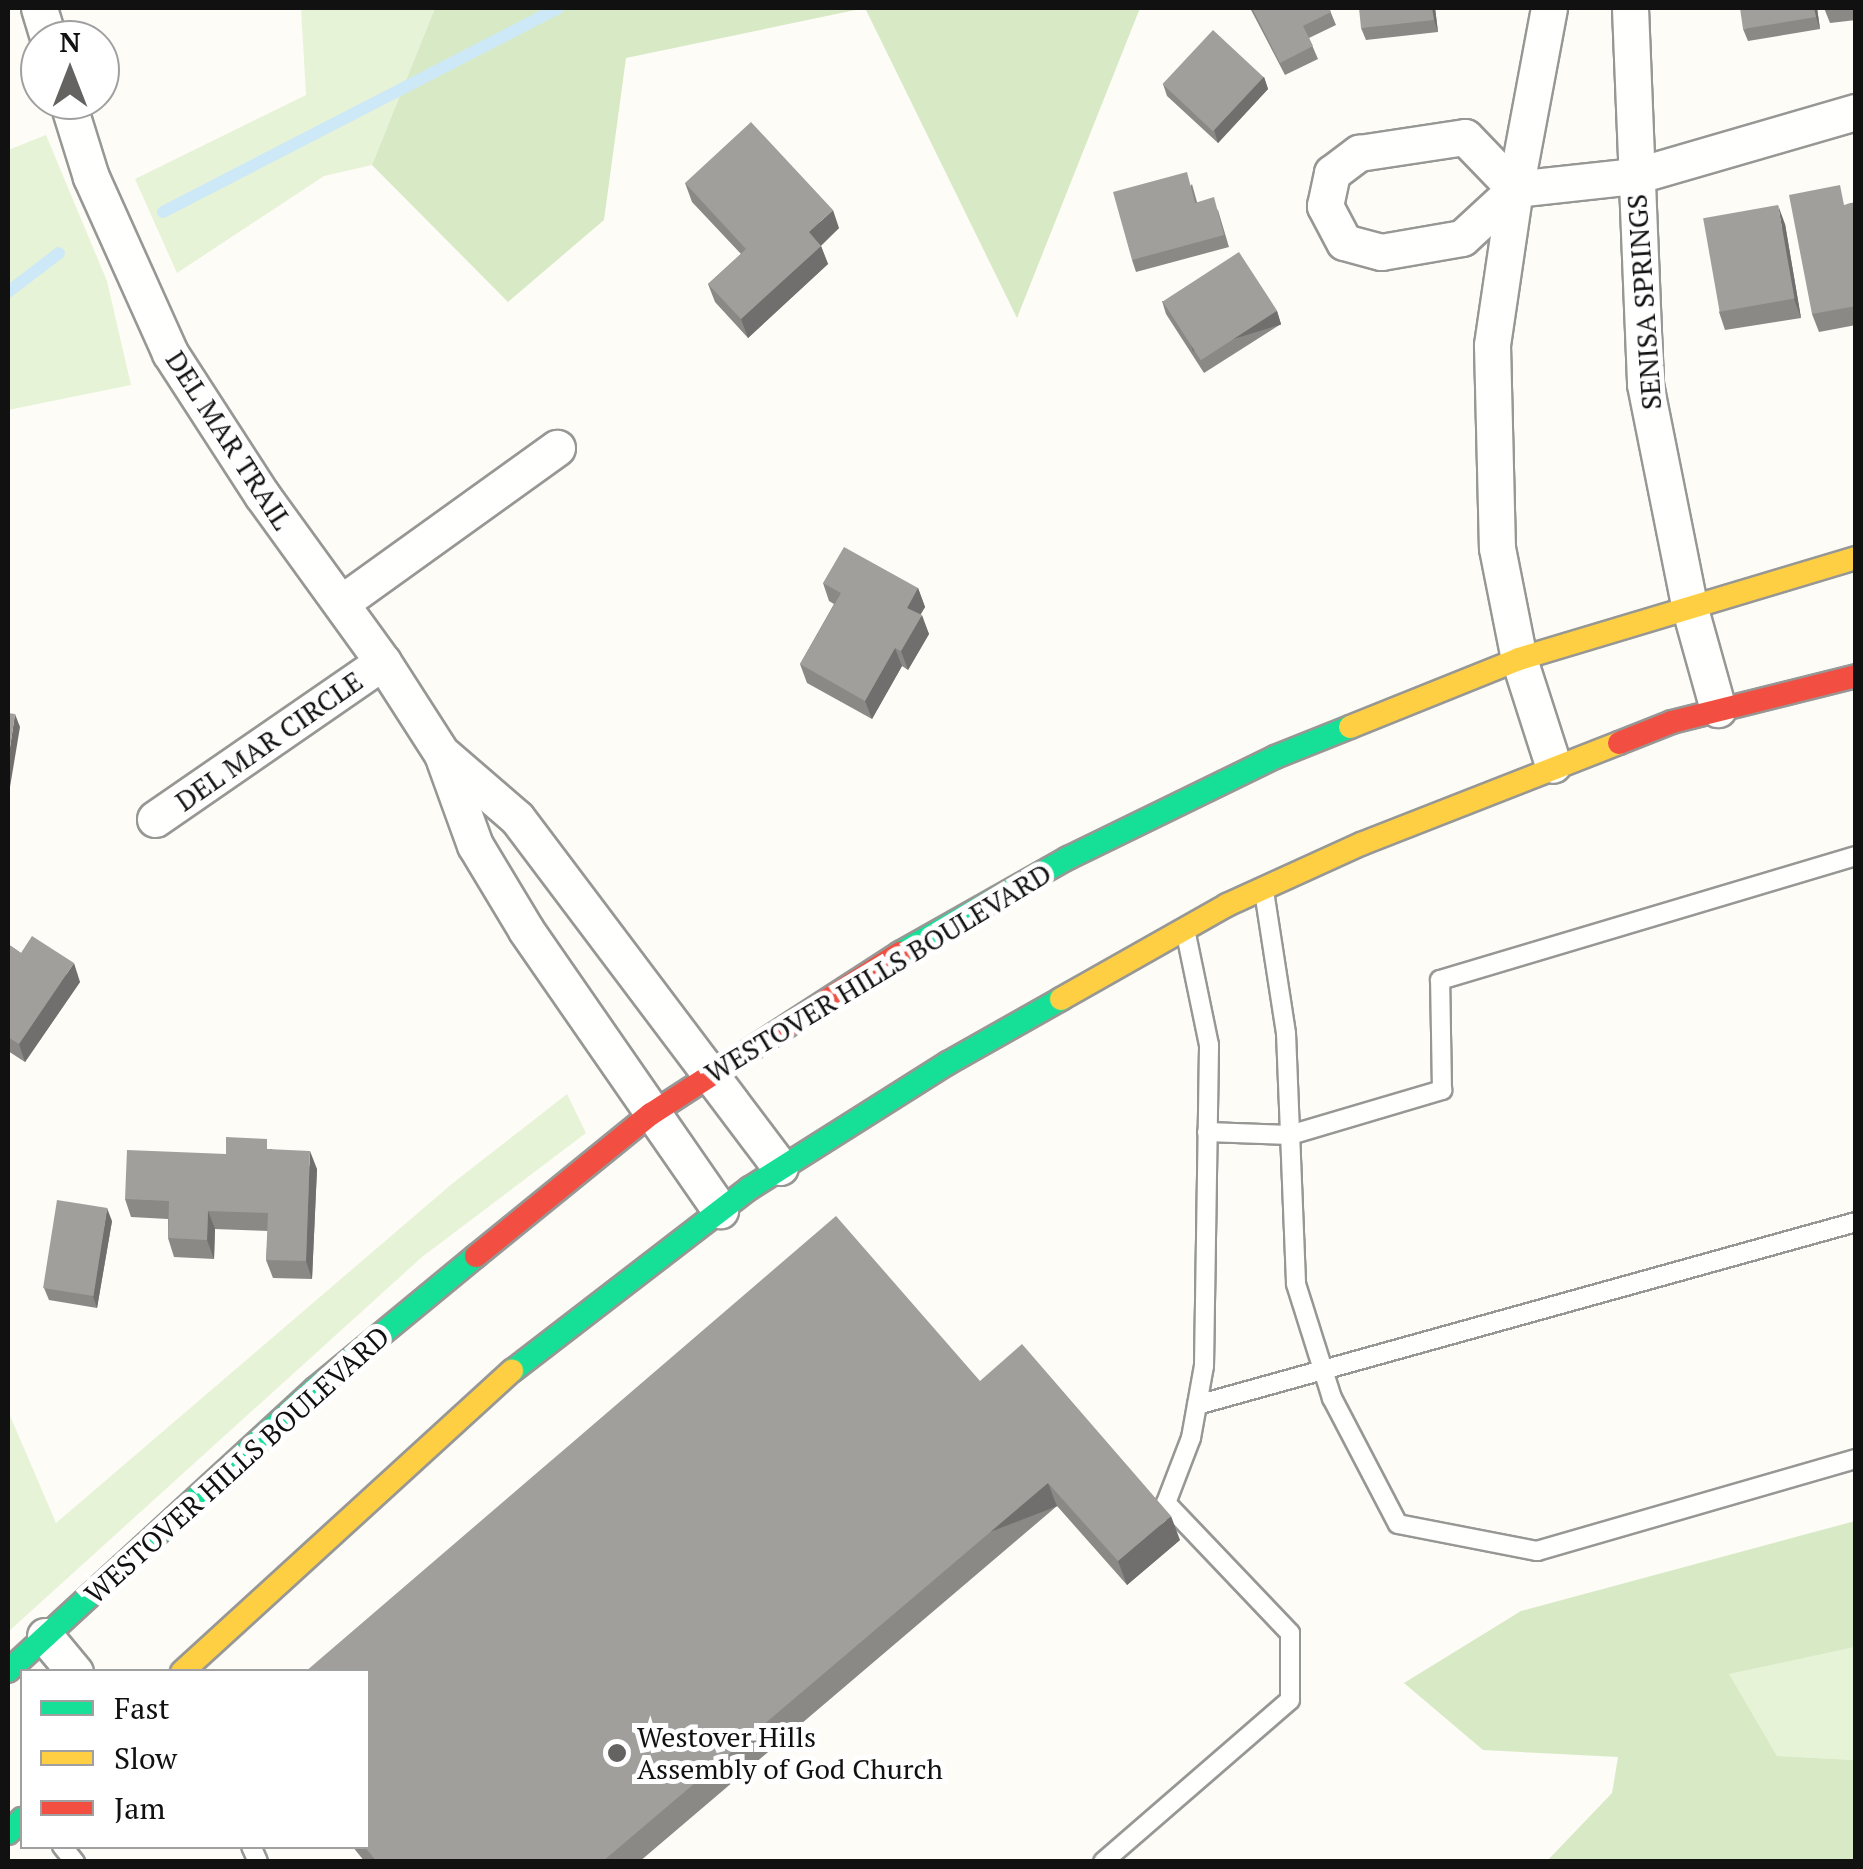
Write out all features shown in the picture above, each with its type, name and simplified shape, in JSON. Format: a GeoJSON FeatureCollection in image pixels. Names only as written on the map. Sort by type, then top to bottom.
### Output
{"type":"FeatureCollection","features":[{"type":"Feature","properties":{"kind":"main road","name":"WESTOVER HILLS BOULEVARD"},"geometry":{"type":"LineString","coordinates":[[8,1671],[316,1388],[652,1114],[916,943],[1068,858],[1275,757],[1520,659],[1856,558]]}},
{"type":"Feature","properties":{"kind":"main road"},"geometry":{"type":"LineString","coordinates":[[185,1669],[541,1344],[780,1167],[948,1063],[1264,888],[1553,765],[1718,709],[1856,676]]}},
{"type":"Feature","properties":{"kind":"street"},"geometry":{"type":"LineString","coordinates":[[1549,8],[1515,189],[1492,345],[1497,548],[1520,659],[1553,765]]}},
{"type":"Feature","properties":{"kind":"street","name":"SENISA SPRINGS"},"geometry":{"type":"LineString","coordinates":[[1630,8],[1645,384],[1690,608],[1718,709]]}},
{"type":"Feature","properties":{"kind":"street"},"geometry":{"type":"LineString","coordinates":[[1515,189],[1466,137],[1359,153],[1332,172],[1325,206],[1344,242],[1382,252],[1462,238],[1515,189],[1635,176],[1856,112]]}},
{"type":"Feature","properties":{"kind":"street","name":"DEL MAR TRAIL"},"geometry":{"type":"LineString","coordinates":[[73,120],[91,176],[170,353],[262,495],[383,662],[442,754],[475,845],[505,896],[720,1210]]}},
{"type":"Feature","properties":{"kind":"street"},"geometry":{"type":"LineString","coordinates":[[340,603],[558,448]]}},
{"type":"Feature","properties":{"kind":"street","name":"DEL MAR CIRCLE"},"geometry":{"type":"LineString","coordinates":[[155,819],[383,662]]}},
{"type":"Feature","properties":{"kind":"street","name":"DEL MAR TRAIL"},"geometry":{"type":"LineString","coordinates":[[442,754],[518,818],[780,1167]]}},
{"type":"Feature","properties":{"kind":"street"},"geometry":{"type":"LineString","coordinates":[[505,896],[554,864]]}},
{"type":"Feature","properties":{"kind":"street"},"geometry":{"type":"LineString","coordinates":[[46,1636],[73,1669]]}},
{"type":"Feature","properties":{"kind":"lane"},"geometry":{"type":"LineString","coordinates":[[1208,1132],[1290,1136],[1442,1090],[1440,980],[1856,856]]}},
{"type":"Feature","properties":{"kind":"lane"},"geometry":{"type":"LineString","coordinates":[[1264,888],[1286,1033],[1296,1284],[1332,1398],[1398,1524],[1537,1551],[1856,1458]]}},
{"type":"Feature","properties":{"kind":"lane"},"geometry":{"type":"LineString","coordinates":[[1103,1862],[1290,1700],[1290,1633],[1166,1503],[1191,1438],[1204,1366],[1208,1044],[1185,929]]}},
{"type":"Feature","properties":{"kind":"lane"},"geometry":{"type":"LineString","coordinates":[[1197,1405],[1322,1367],[1524,1316],[1856,1222]]}},
{"type":"Feature","properties":{"kind":"green space"},"geometry":{"type":"Polygon","coordinates":[[[301,8],[435,8],[372,165],[324,176],[177,273],[135,179],[306,95],[301,8]]]}},
{"type":"Feature","properties":{"kind":"green space"},"geometry":{"type":"Polygon","coordinates":[[[435,8],[865,8],[626,58],[604,220],[508,302],[372,165],[435,8]]]}},
{"type":"Feature","properties":{"kind":"green space"},"geometry":{"type":"Polygon","coordinates":[[[865,8],[1140,8],[1017,318],[865,8]]]}},
{"type":"Feature","properties":{"kind":"green space"},"geometry":{"type":"Polygon","coordinates":[[[46,135],[107,281],[131,385],[8,410],[8,150],[46,135]]]}},
{"type":"Feature","properties":{"kind":"green space"},"geometry":{"type":"Polygon","coordinates":[[[567,1094],[586,1133],[422,1257],[8,1632],[8,1411],[56,1523],[453,1183],[567,1094]]]}},
{"type":"Feature","properties":{"kind":"green space"},"geometry":{"type":"Polygon","coordinates":[[[1855,1521],[1855,1647],[1729,1674],[1777,1756],[1855,1760],[1855,1861],[1547,1861],[1612,1793],[1618,1757],[1483,1750],[1404,1683],[1521,1611],[1855,1521]]]}},
{"type":"Feature","properties":{"kind":"green space"},"geometry":{"type":"Polygon","coordinates":[[[1855,1647],[1855,1760],[1777,1756],[1728,1673],[1855,1647]]]}},
{"type":"Feature","properties":{"kind":"building"},"geometry":{"type":"Polygon","coordinates":[[[1252,8],[1329,8],[1331,12],[1303,26],[1313,46],[1280,63],[1252,8]]]}},
{"type":"Feature","properties":{"kind":"building"},"geometry":{"type":"Polygon","coordinates":[[[1359,8],[1432,8],[1434,20],[1361,28],[1359,8]]]}},
{"type":"Feature","properties":{"kind":"building"},"geometry":{"type":"Polygon","coordinates":[[[1740,8],[1814,8],[1816,17],[1743,29],[1740,8]]]}},
{"type":"Feature","properties":{"kind":"building"},"geometry":{"type":"Polygon","coordinates":[[[1213,30],[1263,77],[1213,131],[1163,84],[1213,30]]]}},
{"type":"Feature","properties":{"kind":"building"},"geometry":{"type":"Polygon","coordinates":[[[751,122],[833,210],[809,232],[821,246],[741,319],[708,284],[746,249],[685,183],[751,122]]]}},
{"type":"Feature","properties":{"kind":"building"},"geometry":{"type":"Polygon","coordinates":[[[1187,172],[1195,203],[1214,197],[1224,235],[1132,260],[1113,192],[1187,172]]]}},
{"type":"Feature","properties":{"kind":"building"},"geometry":{"type":"Polygon","coordinates":[[[1840,185],[1844,205],[1856,202],[1856,306],[1812,314],[1789,195],[1840,185]]]}},
{"type":"Feature","properties":{"kind":"building"},"geometry":{"type":"Polygon","coordinates":[[[1778,205],[1794,299],[1720,312],[1703,218],[1778,205]]]}},
{"type":"Feature","properties":{"kind":"building"},"geometry":{"type":"Polygon","coordinates":[[[1239,252],[1277,311],[1201,360],[1163,302],[1239,252]]]}},
{"type":"Feature","properties":{"kind":"building"},"geometry":{"type":"Polygon","coordinates":[[[844,547],[918,588],[907,608],[922,615],[901,651],[895,648],[865,701],[800,664],[841,593],[823,583],[844,547]]]}},
{"type":"Feature","properties":{"kind":"building"},"geometry":{"type":"Polygon","coordinates":[[[8,713],[15,714],[8,761],[8,713]]]}},
{"type":"Feature","properties":{"kind":"building"},"geometry":{"type":"Polygon","coordinates":[[[32,936],[74,963],[19,1044],[8,1037],[8,944],[21,953],[32,936]]]}},
{"type":"Feature","properties":{"kind":"building"},"geometry":{"type":"Polygon","coordinates":[[[226,1137],[267,1139],[267,1149],[310,1151],[306,1261],[266,1260],[268,1213],[208,1211],[207,1240],[168,1238],[169,1201],[125,1199],[127,1150],[226,1154],[226,1137]]]}},
{"type":"Feature","properties":{"kind":"building"},"geometry":{"type":"Polygon","coordinates":[[[57,1200],[107,1208],[93,1296],[43,1288],[57,1200]]]}},
{"type":"Feature","properties":{"kind":"building"},"geometry":{"type":"Polygon","coordinates":[[[836,1216],[980,1381],[1022,1344],[1171,1516],[1118,1561],[1048,1483],[602,1862],[377,1862],[366,1849],[370,1849],[370,1669],[308,1669],[836,1216]]]}},
{"type":"Feature","properties":{"kind":"waterway"},"geometry":{"type":"LineString","coordinates":[[163,212],[558,8]]}},
{"type":"Feature","properties":{"kind":"waterway"},"geometry":{"type":"LineString","coordinates":[[8,292],[59,253]]}},
{"type":"Feature","properties":{"kind":"traffic: fast"},"geometry":{"type":"LineString","coordinates":[[900,953],[1068,858],[1275,757],[1350,727]]}},
{"type":"Feature","properties":{"kind":"traffic: fast"},"geometry":{"type":"LineString","coordinates":[[512,1371],[750,1188],[948,1063],[1061,999]]}},
{"type":"Feature","properties":{"kind":"traffic: fast"},"geometry":{"type":"LineString","coordinates":[[8,1671],[316,1388],[476,1256]]}},
{"type":"Feature","properties":{"kind":"traffic: fast"},"geometry":{"type":"LineString","coordinates":[[8,1833],[20,1821]]}},
{"type":"Feature","properties":{"kind":"traffic: slow"},"geometry":{"type":"LineString","coordinates":[[1350,727],[1519,659],[1856,558]]}},
{"type":"Feature","properties":{"kind":"traffic: slow"},"geometry":{"type":"LineString","coordinates":[[1061,999],[1227,905],[1361,844],[1619,743]]}},
{"type":"Feature","properties":{"kind":"traffic: slow"},"geometry":{"type":"LineString","coordinates":[[185,1669],[512,1371]]}},
{"type":"Feature","properties":{"kind":"traffic: jam"},"geometry":{"type":"LineString","coordinates":[[1619,743],[1672,722],[1856,676]]}},
{"type":"Feature","properties":{"kind":"traffic: jam"},"geometry":{"type":"LineString","coordinates":[[476,1256],[651,1114],[900,953]]}},
{"type":"Feature","properties":{"kind":"place","name":"Westover Hills Assembly of God Church"},"geometry":{"type":"Point","coordinates":[617,1753]}}]}
